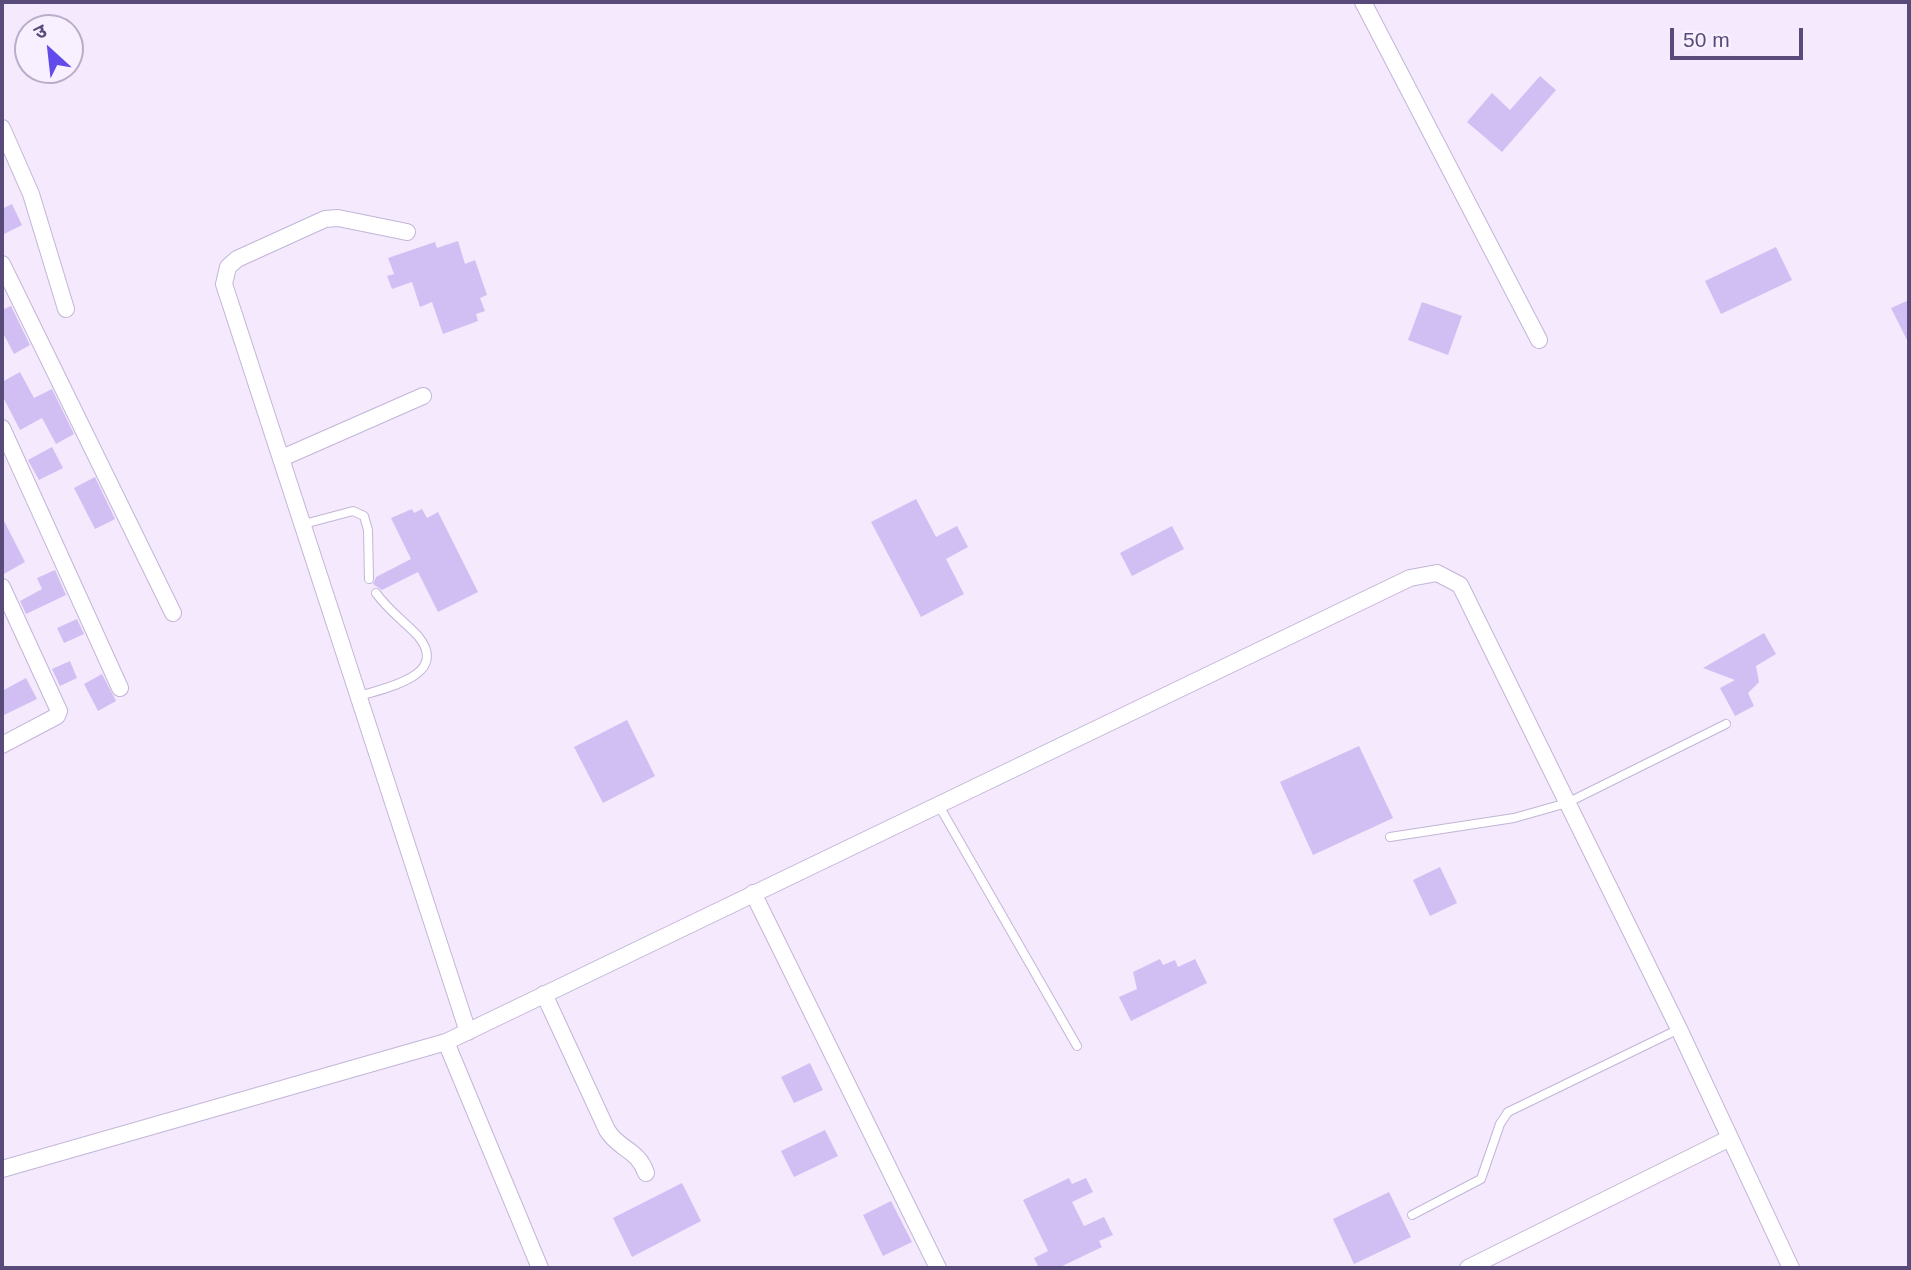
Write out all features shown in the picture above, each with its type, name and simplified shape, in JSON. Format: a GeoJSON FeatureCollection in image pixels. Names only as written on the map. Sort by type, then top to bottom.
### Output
{"type":"FeatureCollection","features":[{"type":"Feature","properties":{"kind":"street"},"geometry":{"type":"LineString","coordinates":[[1363,2],[1539,340]]}},
{"type":"Feature","properties":{"kind":"street"},"geometry":{"type":"LineString","coordinates":[[2,128],[23,173],[66,309]]}},
{"type":"Feature","properties":{"kind":"street"},"geometry":{"type":"LineString","coordinates":[[407,232],[338,218],[325,219],[237,259],[228,267],[223,284],[304,524],[468,1032]]}},
{"type":"Feature","properties":{"kind":"street"},"geometry":{"type":"LineString","coordinates":[[2,264],[173,613]]}},
{"type":"Feature","properties":{"kind":"street"},"geometry":{"type":"LineString","coordinates":[[282,457],[423,396]]}},
{"type":"Feature","properties":{"kind":"street"},"geometry":{"type":"LineString","coordinates":[[2,428],[120,688]]}},
{"type":"Feature","properties":{"kind":"street"},"geometry":{"type":"LineString","coordinates":[[2,1169],[446,1042],[1410,578],[1437,573],[1460,585],[1679,1029],[1791,1268]]}},
{"type":"Feature","properties":{"kind":"street"},"geometry":{"type":"LineString","coordinates":[[2,587],[59,711],[57,716],[2,745]]}},
{"type":"Feature","properties":{"kind":"street"},"geometry":{"type":"LineString","coordinates":[[753,893],[938,1268]]}},
{"type":"Feature","properties":{"kind":"street"},"geometry":{"type":"LineString","coordinates":[[544,995],[607,1130],[619,1144],[639,1156],[646,1173]]}},
{"type":"Feature","properties":{"kind":"street"},"geometry":{"type":"LineString","coordinates":[[446,1042],[540,1268]]}},
{"type":"Feature","properties":{"kind":"street"},"geometry":{"type":"LineString","coordinates":[[1468,1268],[1730,1138]]}},
{"type":"Feature","properties":{"kind":"lane"},"geometry":{"type":"LineString","coordinates":[[304,524],[353,511],[364,516],[368,530],[369,579]]}},
{"type":"Feature","properties":{"kind":"lane"},"geometry":{"type":"LineString","coordinates":[[360,696],[414,678],[426,659],[425,649],[417,636],[390,611],[376,593]]}},
{"type":"Feature","properties":{"kind":"lane"},"geometry":{"type":"LineString","coordinates":[[1390,836],[1514,818],[1567,803],[1726,724]]}},
{"type":"Feature","properties":{"kind":"lane"},"geometry":{"type":"LineString","coordinates":[[938,804],[1077,1046]]}},
{"type":"Feature","properties":{"kind":"lane"},"geometry":{"type":"LineString","coordinates":[[1412,1215],[1481,1179],[1500,1124],[1508,1112],[1679,1029]]}},
{"type":"Feature","properties":{"kind":"building"},"geometry":{"type":"Polygon","coordinates":[[[1540,76],[1556,90],[1502,152],[1467,122],[1492,93],[1510,110],[1540,76]]]}},
{"type":"Feature","properties":{"kind":"building"},"geometry":{"type":"Polygon","coordinates":[[[12,204],[22,225],[2,235],[2,209],[12,204]]]}},
{"type":"Feature","properties":{"kind":"building"},"geometry":{"type":"Polygon","coordinates":[[[458,241],[465,264],[475,260],[487,295],[480,298],[485,311],[476,314],[478,321],[443,334],[432,302],[420,307],[412,282],[392,289],[387,276],[394,274],[388,258],[435,242],[437,248],[458,241]]]}},
{"type":"Feature","properties":{"kind":"building"},"geometry":{"type":"Polygon","coordinates":[[[1776,247],[1792,280],[1721,314],[1705,281],[1776,247]]]}},
{"type":"Feature","properties":{"kind":"building"},"geometry":{"type":"Polygon","coordinates":[[[1909,300],[1909,344],[1891,308],[1909,300]]]}},
{"type":"Feature","properties":{"kind":"building"},"geometry":{"type":"Polygon","coordinates":[[[1422,302],[1462,316],[1448,355],[1408,340],[1422,302]]]}},
{"type":"Feature","properties":{"kind":"building"},"geometry":{"type":"Polygon","coordinates":[[[11,306],[30,345],[14,354],[2,331],[2,310],[11,306]]]}},
{"type":"Feature","properties":{"kind":"building"},"geometry":{"type":"Polygon","coordinates":[[[20,372],[34,398],[52,389],[74,434],[56,444],[42,418],[20,430],[2,395],[2,382],[20,372]]]}},
{"type":"Feature","properties":{"kind":"building"},"geometry":{"type":"Polygon","coordinates":[[[52,447],[63,468],[39,480],[28,460],[52,447]]]}},
{"type":"Feature","properties":{"kind":"building"},"geometry":{"type":"Polygon","coordinates":[[[95,477],[115,519],[95,529],[74,488],[95,477]]]}},
{"type":"Feature","properties":{"kind":"building"},"geometry":{"type":"Polygon","coordinates":[[[916,499],[936,537],[957,526],[968,547],[946,559],[964,594],[921,617],[871,522],[916,499]]]}},
{"type":"Feature","properties":{"kind":"building"},"geometry":{"type":"Polygon","coordinates":[[[412,509],[414,513],[422,509],[427,518],[438,512],[478,592],[438,612],[418,572],[382,590],[373,584],[376,577],[411,559],[391,518],[412,509]]]}},
{"type":"Feature","properties":{"kind":"building"},"geometry":{"type":"Polygon","coordinates":[[[2,517],[25,562],[2,575],[2,517]]]}},
{"type":"Feature","properties":{"kind":"building"},"geometry":{"type":"Polygon","coordinates":[[[1172,526],[1184,549],[1132,576],[1120,553],[1172,526]]]}},
{"type":"Feature","properties":{"kind":"building"},"geometry":{"type":"Polygon","coordinates":[[[55,570],[66,595],[26,614],[20,601],[42,589],[37,578],[55,570]]]}},
{"type":"Feature","properties":{"kind":"building"},"geometry":{"type":"Polygon","coordinates":[[[77,619],[84,634],[64,643],[57,628],[77,619]]]}},
{"type":"Feature","properties":{"kind":"building"},"geometry":{"type":"Polygon","coordinates":[[[1764,633],[1776,654],[1756,666],[1759,682],[1748,693],[1754,706],[1735,716],[1720,688],[1735,680],[1703,668],[1764,633]]]}},
{"type":"Feature","properties":{"kind":"building"},"geometry":{"type":"Polygon","coordinates":[[[70,661],[77,678],[60,686],[52,669],[70,661]]]}},
{"type":"Feature","properties":{"kind":"building"},"geometry":{"type":"Polygon","coordinates":[[[102,674],[116,701],[98,711],[84,684],[102,674]]]}},
{"type":"Feature","properties":{"kind":"building"},"geometry":{"type":"Polygon","coordinates":[[[26,678],[37,699],[2,716],[2,691],[26,678]]]}},
{"type":"Feature","properties":{"kind":"building"},"geometry":{"type":"Polygon","coordinates":[[[627,720],[655,776],[603,803],[574,747],[627,720]]]}},
{"type":"Feature","properties":{"kind":"building"},"geometry":{"type":"Polygon","coordinates":[[[1359,746],[1393,818],[1313,855],[1280,782],[1359,746]]]}},
{"type":"Feature","properties":{"kind":"building"},"geometry":{"type":"Polygon","coordinates":[[[1440,867],[1457,903],[1430,916],[1413,880],[1440,867]]]}},
{"type":"Feature","properties":{"kind":"building"},"geometry":{"type":"Polygon","coordinates":[[[1160,959],[1163,965],[1175,960],[1178,967],[1195,959],[1207,983],[1131,1021],[1119,997],[1137,989],[1133,972],[1160,959]]]}},
{"type":"Feature","properties":{"kind":"building"},"geometry":{"type":"Polygon","coordinates":[[[810,1063],[823,1090],[794,1103],[781,1077],[810,1063]]]}},
{"type":"Feature","properties":{"kind":"building"},"geometry":{"type":"Polygon","coordinates":[[[825,1130],[838,1156],[794,1177],[781,1151],[825,1130]]]}},
{"type":"Feature","properties":{"kind":"building"},"geometry":{"type":"Polygon","coordinates":[[[1069,1178],[1072,1184],[1086,1178],[1093,1192],[1072,1202],[1084,1226],[1104,1217],[1113,1235],[1099,1241],[1102,1247],[1058,1268],[1039,1268],[1034,1258],[1048,1251],[1023,1200],[1069,1178]]]}},
{"type":"Feature","properties":{"kind":"building"},"geometry":{"type":"Polygon","coordinates":[[[682,1183],[701,1221],[632,1257],[613,1218],[682,1183]]]}},
{"type":"Feature","properties":{"kind":"building"},"geometry":{"type":"Polygon","coordinates":[[[1389,1192],[1411,1237],[1354,1264],[1333,1219],[1389,1192]]]}},
{"type":"Feature","properties":{"kind":"building"},"geometry":{"type":"Polygon","coordinates":[[[891,1201],[912,1242],[883,1256],[863,1215],[891,1201]]]}}]}
